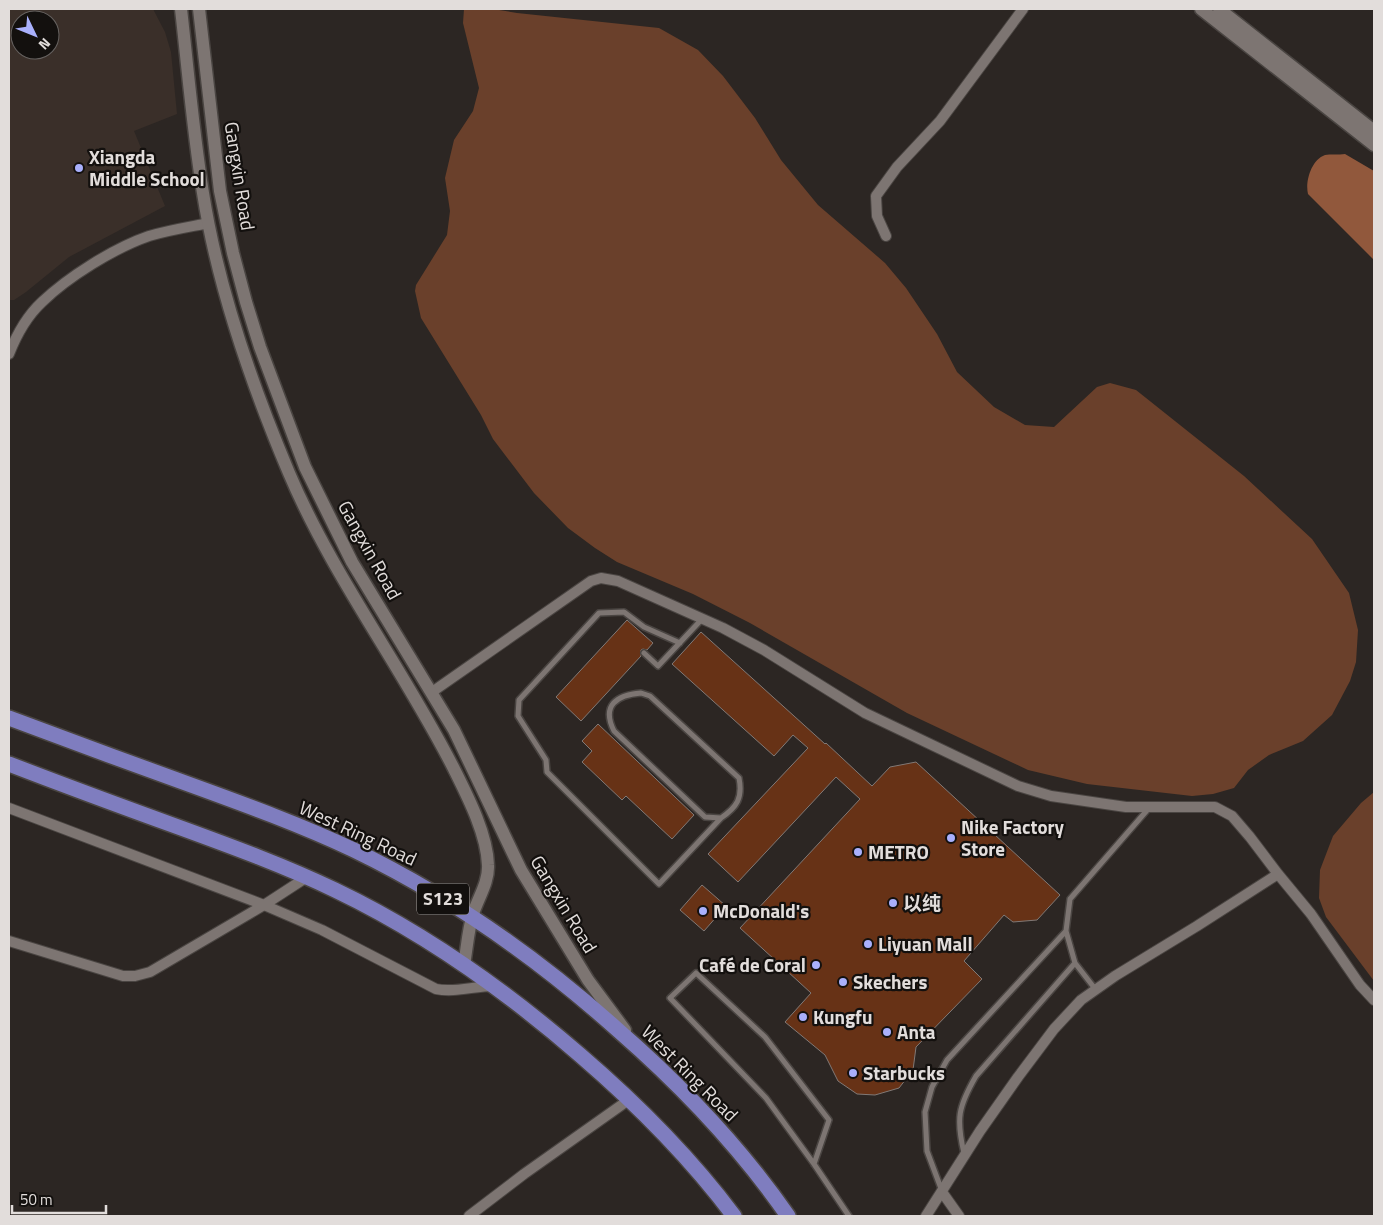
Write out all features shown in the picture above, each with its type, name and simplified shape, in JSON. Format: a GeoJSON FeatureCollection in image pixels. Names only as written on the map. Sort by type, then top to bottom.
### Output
{"type":"FeatureCollection","features":[{"type":"Feature","properties":{"kind":"main road","name":"West Ring Road"},"geometry":{"type":"LineString","coordinates":[[9,718],[262,811],[325,837],[415,882],[472,917],[559,979],[646,1054],[720,1131],[788,1216]]}},
{"type":"Feature","properties":{"kind":"main road","name":"S123"},"geometry":{"type":"LineString","coordinates":[[9,764],[246,852],[307,877],[393,921],[464,965],[495,986],[558,1036],[630,1099],[682,1153],[734,1216]]}},
{"type":"Feature","properties":{"kind":"street","name":"Gangxin Road"},"geometry":{"type":"LineString","coordinates":[[181,9],[203,193],[209,223],[229,307],[260,401],[289,473],[337,571],[438,738],[463,787],[482,835],[487,855],[488,875],[472,917],[464,965]]}},
{"type":"Feature","properties":{"kind":"street","name":"Gangxin Road"},"geometry":{"type":"LineString","coordinates":[[199,9],[220,191],[233,253],[260,347],[305,467],[352,562],[454,730],[521,870],[588,980],[612,1015],[646,1054]]}},
{"type":"Feature","properties":{"kind":"street"},"geometry":{"type":"LineString","coordinates":[[886,236],[876,216],[876,196],[897,167],[940,121],[1022,9]]}},
{"type":"Feature","properties":{"kind":"street"},"geometry":{"type":"LineString","coordinates":[[1201,9],[1374,146]]}},
{"type":"Feature","properties":{"kind":"street"},"geometry":{"type":"LineString","coordinates":[[1219,9],[1374,131]]}},
{"type":"Feature","properties":{"kind":"street"},"geometry":{"type":"LineString","coordinates":[[9,354],[24,326],[40,303],[101,259],[128,244],[150,236],[209,223]]}},
{"type":"Feature","properties":{"kind":"street"},"geometry":{"type":"LineString","coordinates":[[432,692],[591,581],[601,578],[618,581],[723,628],[764,650],[865,712],[1018,786],[1051,796],[1126,807],[1215,807],[1232,816],[1311,914],[1360,986],[1374,1000]]}},
{"type":"Feature","properties":{"kind":"street"},"geometry":{"type":"LineString","coordinates":[[9,808],[264,905],[322,930],[436,990],[448,992],[478,986],[495,986]]}},
{"type":"Feature","properties":{"kind":"street"},"geometry":{"type":"LineString","coordinates":[[926,1216],[1018,1077],[1054,1029],[1081,1000],[1115,976],[1278,874]]}},
{"type":"Feature","properties":{"kind":"street"},"geometry":{"type":"LineString","coordinates":[[9,941],[124,976],[135,976],[150,972],[264,905],[307,877]]}},
{"type":"Feature","properties":{"kind":"street"},"geometry":{"type":"LineString","coordinates":[[469,1216],[524,1174],[630,1099]]}},
{"type":"Feature","properties":{"kind":"street"},"geometry":{"type":"LineString","coordinates":[[942,1192],[959,1216]]}},
{"type":"Feature","properties":{"kind":"lane"},"geometry":{"type":"LineString","coordinates":[[680,643],[644,627],[624,612],[599,613],[519,700],[518,716],[546,760],[547,772],[659,884],[721,818],[733,810],[739,798],[741,787],[739,778],[734,771],[650,696],[641,693],[618,698],[611,707],[609,716],[610,724],[614,731],[705,817],[721,818]]}},
{"type":"Feature","properties":{"kind":"lane"},"geometry":{"type":"LineString","coordinates":[[644,653],[658,666],[702,618]]}},
{"type":"Feature","properties":{"kind":"lane"},"geometry":{"type":"LineString","coordinates":[[1096,990],[1076,963],[1066,931],[1070,899],[1150,807]]}},
{"type":"Feature","properties":{"kind":"lane"},"geometry":{"type":"LineString","coordinates":[[942,1192],[927,1151],[925,1112],[932,1087],[947,1060],[1066,931]]}},
{"type":"Feature","properties":{"kind":"lane"},"geometry":{"type":"LineString","coordinates":[[965,1156],[959,1130],[960,1111],[976,1076],[1076,963]]}},
{"type":"Feature","properties":{"kind":"lane"},"geometry":{"type":"LineString","coordinates":[[814,1164],[829,1120],[765,1037],[696,973],[670,998],[766,1098],[814,1164],[848,1216]]}},
{"type":"Feature","properties":{"kind":"shaded area","name":"Xiangda Middle School"},"geometry":{"type":"Polygon","coordinates":[[[9,9],[153,9],[165,32],[171,52],[177,114],[134,131],[165,206],[69,257],[14,300],[9,300],[9,9]]]}},
{"type":"Feature","properties":{"kind":"shaded area"},"geometry":{"type":"Polygon","coordinates":[[[464,9],[493,9],[659,28],[698,50],[723,76],[755,118],[781,160],[818,205],[885,263],[906,288],[937,334],[957,372],[994,407],[1025,425],[1054,427],[1097,387],[1110,383],[1136,390],[1244,476],[1312,539],[1349,593],[1358,630],[1356,662],[1350,681],[1332,715],[1303,741],[1269,755],[1248,770],[1234,788],[1213,794],[1192,796],[1087,784],[1028,770],[907,713],[750,623],[693,594],[617,562],[568,528],[534,493],[493,439],[481,415],[421,318],[415,291],[416,285],[447,235],[450,211],[445,178],[454,140],[473,111],[479,88],[463,23],[464,9]]]}},
{"type":"Feature","properties":{"kind":"shaded area"},"geometry":{"type":"Polygon","coordinates":[[[1345,154],[1374,171],[1374,260],[1308,194],[1308,178],[1316,162],[1325,155],[1345,154]]]}},
{"type":"Feature","properties":{"kind":"shaded area"},"geometry":{"type":"Polygon","coordinates":[[[1374,792],[1374,981],[1326,917],[1319,898],[1320,870],[1333,836],[1361,803],[1374,792]]]}},
{"type":"Feature","properties":{"kind":"building"},"geometry":{"type":"Polygon","coordinates":[[[627,620],[653,643],[647,650],[641,650],[641,656],[581,721],[556,697],[627,620]]]}},
{"type":"Feature","properties":{"kind":"building","name":"Liyuan Mall"},"geometry":{"type":"Polygon","coordinates":[[[701,632],[872,786],[890,767],[916,762],[1060,895],[1037,920],[1013,922],[1004,915],[964,961],[982,979],[916,1047],[913,1070],[899,1088],[875,1095],[857,1094],[838,1081],[825,1055],[785,1022],[811,993],[740,928],[860,799],[836,777],[738,882],[708,854],[808,748],[793,735],[774,756],[672,664],[701,632]]]}},
{"type":"Feature","properties":{"kind":"building"},"geometry":{"type":"Polygon","coordinates":[[[598,724],[694,815],[672,839],[626,796],[622,800],[582,762],[592,751],[582,741],[598,724]]]}},
{"type":"Feature","properties":{"kind":"building"},"geometry":{"type":"Polygon","coordinates":[[[702,885],[726,906],[704,931],[680,910],[702,885]]]}},
{"type":"Feature","properties":{"kind":"place","name":"Xiangda Middle School"},"geometry":{"type":"Point","coordinates":[79,168]}},
{"type":"Feature","properties":{"kind":"place","name":"Nike Factory Store"},"geometry":{"type":"Point","coordinates":[951,838]}},
{"type":"Feature","properties":{"kind":"place","name":"METRO"},"geometry":{"type":"Point","coordinates":[858,852]}},
{"type":"Feature","properties":{"kind":"place","name":"以纯"},"geometry":{"type":"Point","coordinates":[893,903]}},
{"type":"Feature","properties":{"kind":"place","name":"McDonald's"},"geometry":{"type":"Point","coordinates":[703,911]}},
{"type":"Feature","properties":{"kind":"place","name":"Liyuan Mall"},"geometry":{"type":"Point","coordinates":[868,944]}},
{"type":"Feature","properties":{"kind":"place","name":"Café de Coral"},"geometry":{"type":"Point","coordinates":[816,965]}},
{"type":"Feature","properties":{"kind":"place","name":"Skechers"},"geometry":{"type":"Point","coordinates":[843,982]}},
{"type":"Feature","properties":{"kind":"place","name":"Kungfu"},"geometry":{"type":"Point","coordinates":[803,1017]}},
{"type":"Feature","properties":{"kind":"place","name":"Anta"},"geometry":{"type":"Point","coordinates":[887,1032]}},
{"type":"Feature","properties":{"kind":"place","name":"Starbucks"},"geometry":{"type":"Point","coordinates":[853,1073]}}]}
